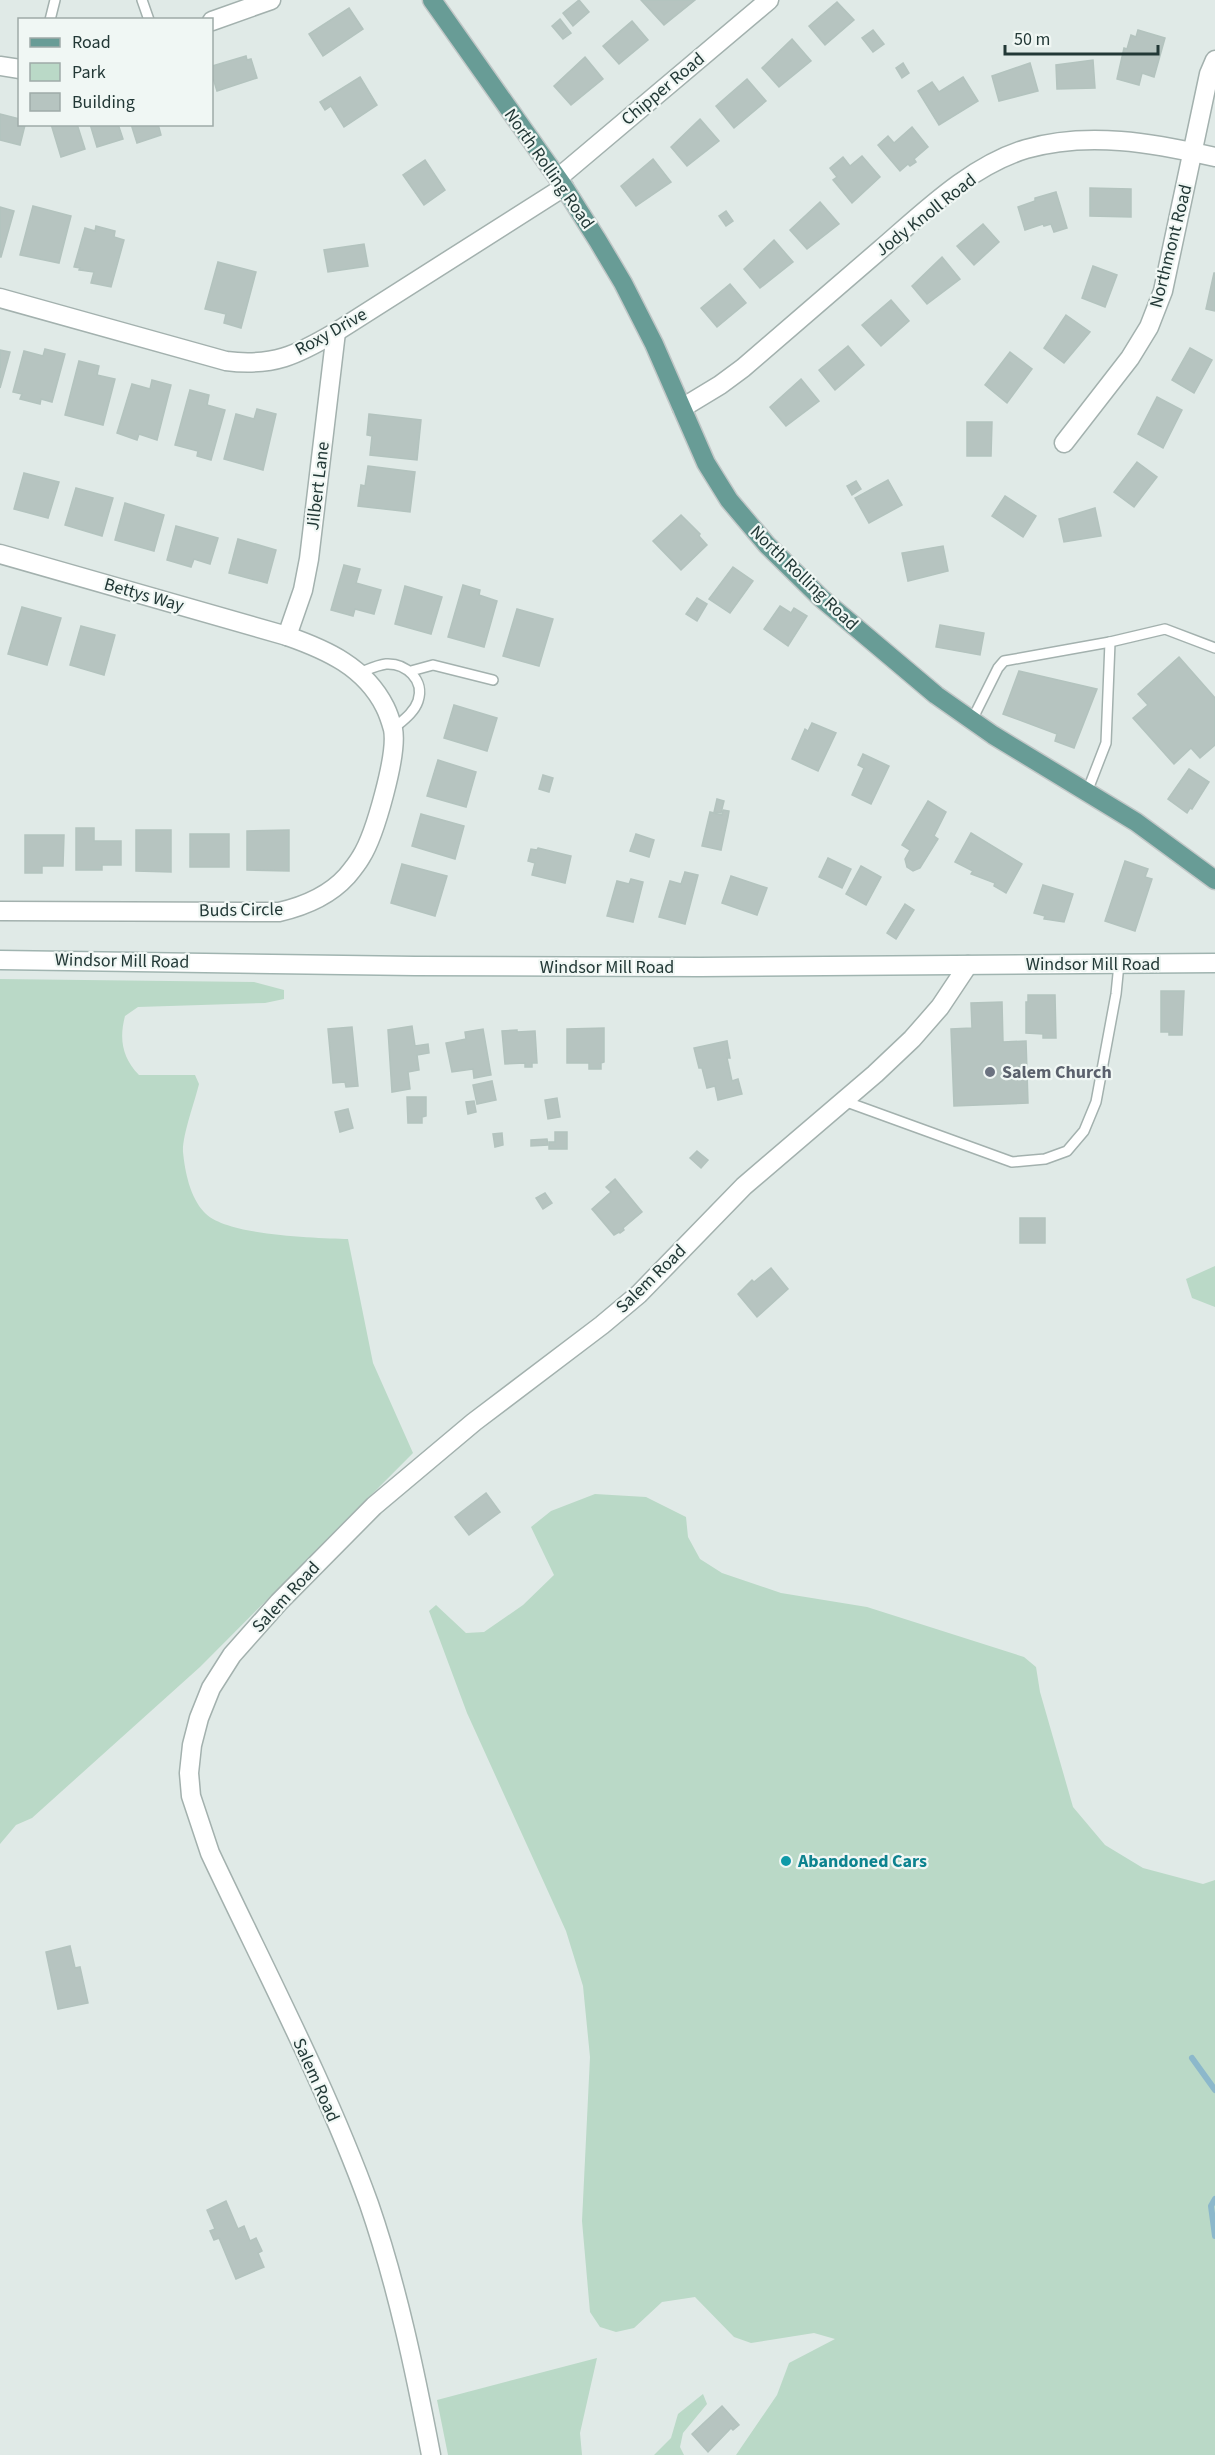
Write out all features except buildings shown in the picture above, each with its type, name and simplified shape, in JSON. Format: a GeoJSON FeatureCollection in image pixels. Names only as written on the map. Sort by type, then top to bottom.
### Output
{"type":"FeatureCollection","features":[{"type":"Feature","properties":{"kind":"main road","name":"North Rolling Road"},"geometry":{"type":"LineString","coordinates":[[432,0],[561,183],[623,283],[654,344],[706,463],[723,491],[766,545],[820,598],[936,695],[972,720],[1136,822],[1215,880]]}},
{"type":"Feature","properties":{"kind":"street"},"geometry":{"type":"LineString","coordinates":[[213,21],[271,0]]}},
{"type":"Feature","properties":{"kind":"street","name":"Chipper Road"},"geometry":{"type":"LineString","coordinates":[[561,183],[769,0]]}},
{"type":"Feature","properties":{"kind":"street","name":"Northmont Road"},"geometry":{"type":"LineString","coordinates":[[1064,443],[1130,358],[1149,327],[1169,269],[1209,74],[1215,60]]}},
{"type":"Feature","properties":{"kind":"street"},"geometry":{"type":"LineString","coordinates":[[0,66],[18,69]]}},
{"type":"Feature","properties":{"kind":"street","name":"Jody Knoll Road"},"geometry":{"type":"LineString","coordinates":[[682,408],[743,368],[938,201],[996,162],[1025,149],[1091,139],[1127,141],[1215,157]]}},
{"type":"Feature","properties":{"kind":"street","name":"Roxy Drive"},"geometry":{"type":"LineString","coordinates":[[0,298],[226,361],[253,364],[281,359],[306,350],[336,332],[561,183]]}},
{"type":"Feature","properties":{"kind":"street","name":"Jilbert Lane"},"geometry":{"type":"LineString","coordinates":[[287,636],[303,591],[309,559],[336,332]]}},
{"type":"Feature","properties":{"kind":"street","name":"Bettys Way"},"geometry":{"type":"LineString","coordinates":[[0,554],[287,636]]}},
{"type":"Feature","properties":{"kind":"street","name":"Buds Circle"},"geometry":{"type":"LineString","coordinates":[[0,911],[279,912],[304,906],[346,877],[362,857],[369,840],[390,770],[393,729],[379,698],[359,673],[341,658],[287,636]]}},
{"type":"Feature","properties":{"kind":"street","name":"Windsor Mill Road"},"geometry":{"type":"LineString","coordinates":[[0,960],[700,968],[1215,963]]}},
{"type":"Feature","properties":{"kind":"street","name":"Salem Road"},"geometry":{"type":"LineString","coordinates":[[431,2455],[415,2372],[369,2205],[325,2098],[210,1853],[199,1824],[191,1796],[189,1773],[192,1745],[199,1718],[212,1688],[232,1655],[279,1602],[374,1506],[474,1422],[593,1332],[639,1294],[744,1186],[912,1040],[940,1007],[968,965]]}},
{"type":"Feature","properties":{"kind":"lane"},"geometry":{"type":"LineString","coordinates":[[50,18],[55,0]]}},
{"type":"Feature","properties":{"kind":"lane"},"geometry":{"type":"LineString","coordinates":[[142,0],[148,18]]}},
{"type":"Feature","properties":{"kind":"lane"},"geometry":{"type":"LineString","coordinates":[[972,720],[998,668],[1004,661],[1110,642],[1165,629],[1215,648]]}},
{"type":"Feature","properties":{"kind":"lane"},"geometry":{"type":"LineString","coordinates":[[1087,792],[1106,743],[1110,642]]}},
{"type":"Feature","properties":{"kind":"lane"},"geometry":{"type":"LineString","coordinates":[[359,673],[384,664],[398,665],[411,671],[418,684],[419,699],[412,711],[393,729]]}},
{"type":"Feature","properties":{"kind":"lane"},"geometry":{"type":"LineString","coordinates":[[411,671],[433,665],[493,680]]}},
{"type":"Feature","properties":{"kind":"lane"},"geometry":{"type":"LineString","coordinates":[[844,1101],[1012,1162],[1045,1159],[1066,1151],[1084,1131],[1096,1102],[1116,994],[1119,964]]}},
{"type":"Feature","properties":{"kind":"green space"},"geometry":{"type":"Polygon","coordinates":[[[0,979],[254,982],[284,990],[284,999],[265,1003],[138,1007],[125,1016],[122,1032],[123,1047],[139,1075],[195,1075],[199,1084],[183,1152],[192,1192],[204,1212],[215,1220],[250,1231],[348,1239],[373,1363],[413,1453],[200,1667],[32,1818],[16,1825],[0,1844],[0,979]]]}},
{"type":"Feature","properties":{"kind":"green space"},"geometry":{"type":"Polygon","coordinates":[[[1215,1266],[1215,1307],[1192,1298],[1186,1279],[1215,1266]]]}},
{"type":"Feature","properties":{"kind":"green space"},"geometry":{"type":"Polygon","coordinates":[[[595,1494],[646,1497],[686,1517],[688,1537],[700,1559],[722,1573],[781,1593],[867,1607],[1024,1657],[1036,1667],[1040,1692],[1073,1807],[1105,1845],[1143,1868],[1203,1884],[1215,1880],[1215,2455],[736,2455],[777,2395],[789,2363],[835,2339],[814,2333],[751,2343],[734,2337],[695,2297],[662,2302],[634,2328],[616,2332],[600,2327],[590,2312],[582,2221],[590,2057],[583,1986],[566,1931],[467,1713],[429,1611],[436,1605],[466,1633],[484,1632],[523,1605],[554,1575],[531,1527],[551,1511],[595,1494]]]}},
{"type":"Feature","properties":{"kind":"green space"},"geometry":{"type":"Polygon","coordinates":[[[597,2358],[580,2433],[582,2455],[448,2455],[437,2400],[597,2358]]]}},
{"type":"Feature","properties":{"kind":"green space"},"geometry":{"type":"Polygon","coordinates":[[[703,2394],[707,2404],[683,2433],[680,2447],[684,2455],[654,2455],[671,2438],[678,2414],[703,2394]]]}},
{"type":"Feature","properties":{"kind":"waterway"},"geometry":{"type":"LineString","coordinates":[[1192,2058],[1215,2090]]}},
{"type":"Feature","properties":{"kind":"waterway"},"geometry":{"type":"LineString","coordinates":[[1215,2199],[1211,2206],[1215,2236]]}},
{"type":"Feature","properties":{"kind":"place","name":"Salem Church"},"geometry":{"type":"Point","coordinates":[990,1072]}},
{"type":"Feature","properties":{"kind":"place","name":"Abandoned Cars"},"geometry":{"type":"Point","coordinates":[786,1861]}}]}
